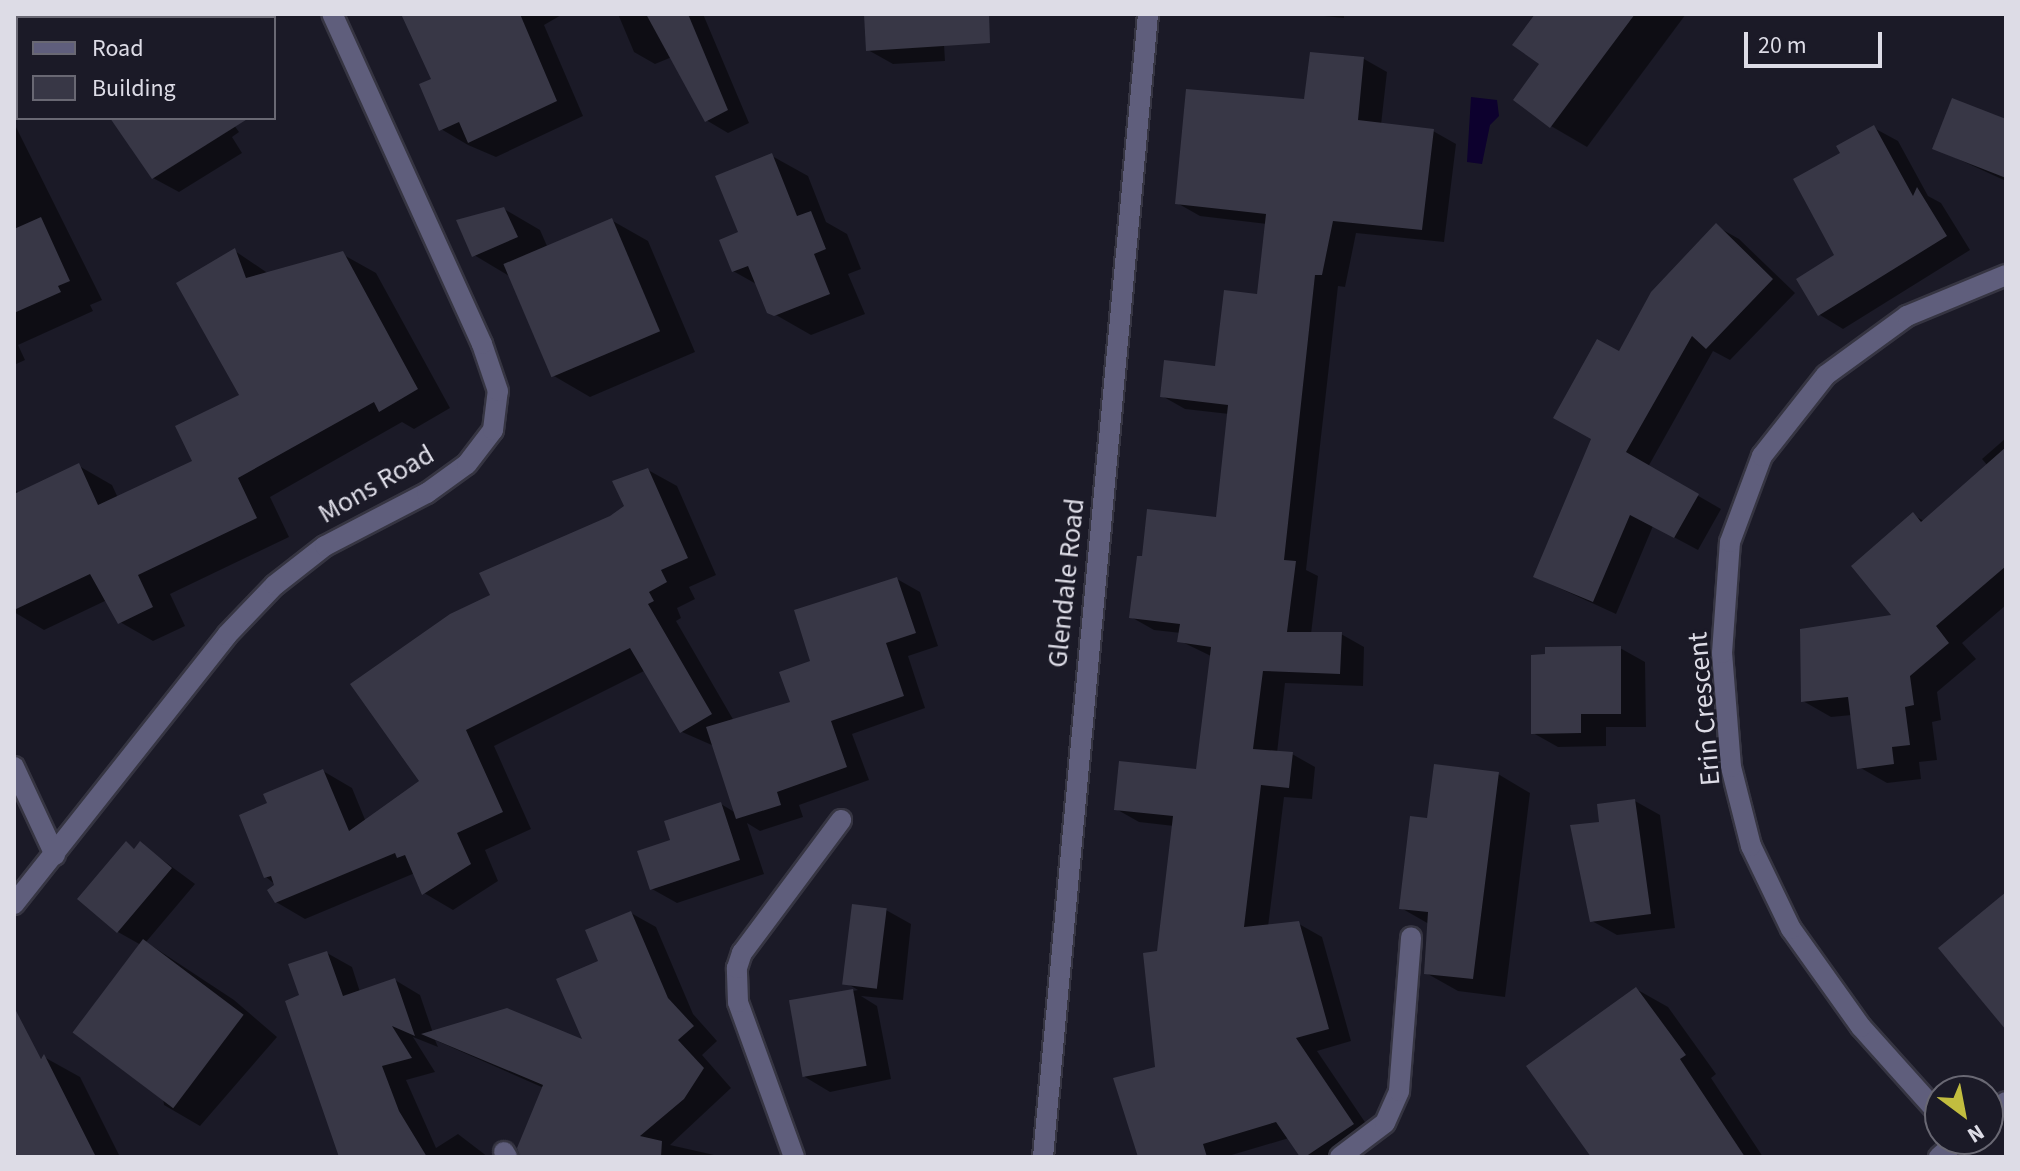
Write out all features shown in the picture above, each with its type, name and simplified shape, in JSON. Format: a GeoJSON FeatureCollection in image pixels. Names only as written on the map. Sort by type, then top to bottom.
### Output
{"type":"FeatureCollection","features":[{"type":"Feature","properties":{"kind":"street","name":"Mons Road"},"geometry":{"type":"LineString","coordinates":[[14,904],[227,635],[275,585],[325,546],[427,493],[467,464],[493,430],[498,391],[482,344],[332,14]]}},
{"type":"Feature","properties":{"kind":"street","name":"Glendale Road"},"geometry":{"type":"LineString","coordinates":[[1043,1157],[1148,14]]}},
{"type":"Feature","properties":{"kind":"street","name":"Erin Crescent"},"geometry":{"type":"LineString","coordinates":[[1924,1097],[1861,1027],[1791,929],[1751,846],[1731,767],[1722,653],[1730,542],[1762,456],[1826,375],[1907,316],[2006,275]]}},
{"type":"Feature","properties":{"kind":"street"},"geometry":{"type":"LineString","coordinates":[[14,767],[55,855]]}},
{"type":"Feature","properties":{"kind":"street"},"geometry":{"type":"LineString","coordinates":[[794,1157],[738,1002],[737,968],[742,953],[841,820]]}},
{"type":"Feature","properties":{"kind":"street"},"geometry":{"type":"LineString","coordinates":[[1340,1157],[1385,1123],[1399,1091],[1411,937]]}},
{"type":"Feature","properties":{"kind":"shaded area"},"geometry":{"type":"Polygon","coordinates":[[[1471,97],[1497,100],[1499,116],[1490,125],[1482,164],[1467,162],[1471,97]]]}},
{"type":"Feature","properties":{"kind":"building"},"geometry":{"type":"Polygon","coordinates":[[[401,14],[520,14],[557,101],[468,143],[459,122],[439,131],[419,84],[431,79],[401,14]]]}},
{"type":"Feature","properties":{"kind":"building"},"geometry":{"type":"Polygon","coordinates":[[[646,14],[688,14],[728,110],[705,122],[646,14]]]}},
{"type":"Feature","properties":{"kind":"building"},"geometry":{"type":"Polygon","coordinates":[[[864,14],[989,14],[990,43],[866,51],[864,14]]]}},
{"type":"Feature","properties":{"kind":"building"},"geometry":{"type":"Polygon","coordinates":[[[1535,14],[1635,14],[1550,128],[1513,100],[1539,64],[1512,45],[1535,14]]]}},
{"type":"Feature","properties":{"kind":"building"},"geometry":{"type":"Polygon","coordinates":[[[1310,52],[1364,57],[1358,120],[1434,129],[1422,230],[1333,221],[1322,275],[1315,275],[1284,560],[1296,561],[1287,632],[1342,632],[1340,674],[1263,671],[1253,749],[1293,752],[1289,788],[1261,785],[1244,927],[1299,921],[1329,1029],[1296,1038],[1354,1124],[1305,1157],[1300,1157],[1276,1122],[1203,1144],[1207,1157],[1138,1157],[1113,1078],[1155,1067],[1143,953],[1157,951],[1173,816],[1114,810],[1119,761],[1196,769],[1211,647],[1177,642],[1180,624],[1129,618],[1137,556],[1142,556],[1147,509],[1216,517],[1228,405],[1160,397],[1164,360],[1215,366],[1224,290],[1257,294],[1266,214],[1175,204],[1186,89],[1304,99],[1310,52]]]}},
{"type":"Feature","properties":{"kind":"building"},"geometry":{"type":"Polygon","coordinates":[[[1952,98],[2006,119],[2006,178],[1932,149],[1952,98]]]}},
{"type":"Feature","properties":{"kind":"building"},"geometry":{"type":"Polygon","coordinates":[[[111,120],[246,120],[152,179],[111,120]]]}},
{"type":"Feature","properties":{"kind":"building"},"geometry":{"type":"Polygon","coordinates":[[[1874,125],[1913,196],[1917,187],[1947,236],[1818,316],[1796,279],[1834,255],[1793,179],[1840,153],[1836,146],[1874,125]]]}},
{"type":"Feature","properties":{"kind":"building"},"geometry":{"type":"Polygon","coordinates":[[[772,153],[797,216],[811,211],[826,249],[814,254],[830,294],[774,316],[767,313],[748,266],[732,272],[719,240],[738,232],[715,176],[772,153]]]}},
{"type":"Feature","properties":{"kind":"building"},"geometry":{"type":"Polygon","coordinates":[[[504,207],[518,237],[472,257],[456,220],[504,207]]]}},
{"type":"Feature","properties":{"kind":"building"},"geometry":{"type":"Polygon","coordinates":[[[41,217],[70,281],[58,286],[61,292],[14,313],[14,229],[41,217]]]}},
{"type":"Feature","properties":{"kind":"building"},"geometry":{"type":"Polygon","coordinates":[[[612,218],[660,331],[551,377],[503,264],[612,218]]]}},
{"type":"Feature","properties":{"kind":"building"},"geometry":{"type":"Polygon","coordinates":[[[1716,223],[1773,279],[1706,349],[1692,336],[1626,452],[1699,494],[1674,538],[1630,515],[1593,602],[1533,577],[1591,439],[1553,418],[1597,339],[1619,351],[1651,292],[1716,223]]]}},
{"type":"Feature","properties":{"kind":"building"},"geometry":{"type":"Polygon","coordinates":[[[235,248],[246,278],[343,251],[418,389],[379,412],[374,402],[238,478],[257,518],[138,575],[153,607],[118,624],[90,574],[14,610],[14,494],[79,463],[98,505],[192,461],[175,426],[239,395],[176,283],[235,248]]]}},
{"type":"Feature","properties":{"kind":"building"},"geometry":{"type":"Polygon","coordinates":[[[2006,447],[2006,566],[1936,626],[1949,643],[1910,676],[1914,705],[1905,707],[1910,745],[1892,747],[1894,764],[1857,769],[1848,697],[1801,702],[1800,629],[1891,615],[1851,566],[1913,512],[1921,522],[2006,447]]]}},
{"type":"Feature","properties":{"kind":"building"},"geometry":{"type":"Polygon","coordinates":[[[648,468],[688,558],[661,570],[667,582],[649,592],[654,601],[648,604],[712,714],[680,733],[630,648],[466,730],[503,812],[457,833],[471,864],[422,895],[405,855],[397,858],[395,853],[275,903],[267,890],[274,885],[271,876],[264,878],[239,815],[267,803],[263,794],[323,769],[349,831],[419,781],[350,684],[450,614],[490,595],[479,573],[610,516],[624,506],[612,481],[648,468]]]}},
{"type":"Feature","properties":{"kind":"building"},"geometry":{"type":"Polygon","coordinates":[[[897,577],[916,633],[886,643],[904,696],[831,721],[847,767],[777,792],[781,805],[736,819],[706,727],[790,702],[779,672],[810,661],[794,610],[897,577]]]}},
{"type":"Feature","properties":{"kind":"building"},"geometry":{"type":"Polygon","coordinates":[[[1621,646],[1621,714],[1581,714],[1581,733],[1531,734],[1531,655],[1545,654],[1545,647],[1621,646]]]}},
{"type":"Feature","properties":{"kind":"building"},"geometry":{"type":"Polygon","coordinates":[[[1434,764],[1499,772],[1473,979],[1424,974],[1428,912],[1399,909],[1410,816],[1427,818],[1434,764]]]}},
{"type":"Feature","properties":{"kind":"building"},"geometry":{"type":"Polygon","coordinates":[[[1635,799],[1651,914],[1590,922],[1570,825],[1599,822],[1597,804],[1635,799]]]}},
{"type":"Feature","properties":{"kind":"building"},"geometry":{"type":"Polygon","coordinates":[[[721,802],[740,860],[650,890],[637,851],[670,840],[664,821],[721,802]]]}},
{"type":"Feature","properties":{"kind":"building"},"geometry":{"type":"Polygon","coordinates":[[[126,841],[134,849],[140,841],[172,868],[117,933],[77,899],[126,841]]]}},
{"type":"Feature","properties":{"kind":"building"},"geometry":{"type":"Polygon","coordinates":[[[2006,892],[2006,1030],[1938,948],[2006,892]]]}},
{"type":"Feature","properties":{"kind":"building"},"geometry":{"type":"Polygon","coordinates":[[[852,904],[887,908],[877,989],[842,984],[852,904]]]}},
{"type":"Feature","properties":{"kind":"building"},"geometry":{"type":"Polygon","coordinates":[[[631,911],[668,998],[694,1026],[678,1040],[704,1068],[684,1099],[640,1136],[662,1141],[661,1157],[520,1157],[517,1148],[543,1085],[421,1034],[507,1008],[582,1039],[556,979],[598,961],[585,930],[631,911]]]}},
{"type":"Feature","properties":{"kind":"building"},"geometry":{"type":"Polygon","coordinates":[[[143,939],[244,1015],[173,1108],[73,1032],[143,939]]]}},
{"type":"Feature","properties":{"kind":"building"},"geometry":{"type":"Polygon","coordinates":[[[327,951],[343,996],[395,978],[415,1036],[392,1026],[412,1058],[382,1066],[399,1111],[427,1157],[339,1157],[285,1001],[299,995],[288,964],[327,951]]]}},
{"type":"Feature","properties":{"kind":"building"},"geometry":{"type":"Polygon","coordinates":[[[1636,987],[1686,1055],[1680,1059],[1745,1157],[1591,1157],[1526,1066],[1636,987]]]}},
{"type":"Feature","properties":{"kind":"building"},"geometry":{"type":"Polygon","coordinates":[[[853,989],[867,1066],[803,1077],[789,1000],[853,989]]]}},
{"type":"Feature","properties":{"kind":"building"},"geometry":{"type":"Polygon","coordinates":[[[14,1007],[41,1059],[44,1054],[96,1157],[14,1157],[14,1007]]]}}]}
